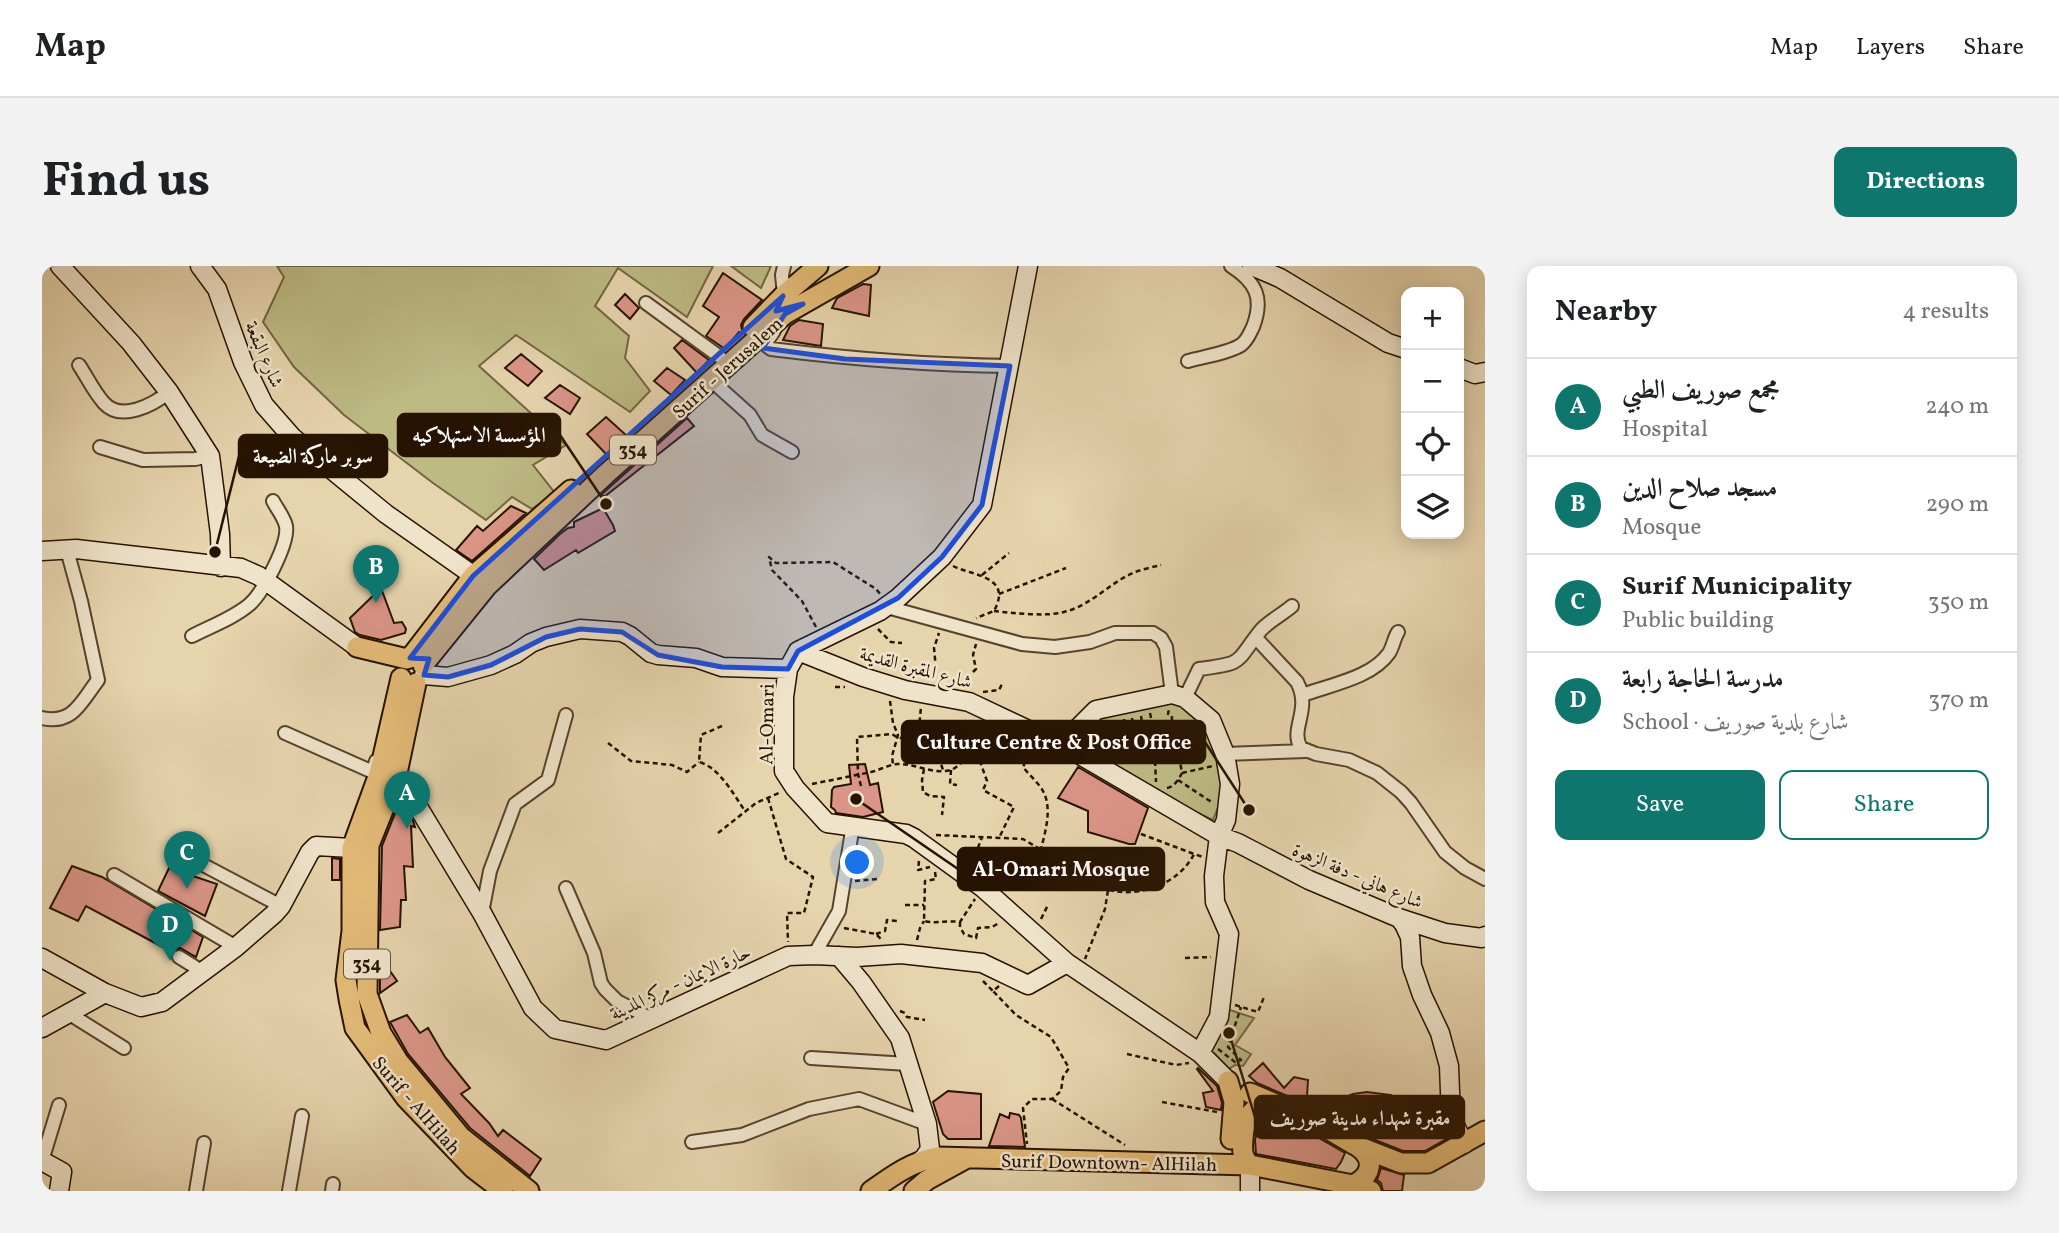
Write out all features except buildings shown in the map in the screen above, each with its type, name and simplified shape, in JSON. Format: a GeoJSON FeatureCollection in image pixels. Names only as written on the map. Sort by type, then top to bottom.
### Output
{"type":"FeatureCollection","features":[{"type":"Feature","properties":{"kind":"main road","name":"Surif - Jerusalem"},"geometry":{"type":"LineString","coordinates":[[480,581],[712,381],[818,266]]}},
{"type":"Feature","properties":{"kind":"main road","name":"Surif - Jerusalem"},"geometry":{"type":"LineString","coordinates":[[784,302],[781,304],[788,307],[803,304],[869,266]]}},
{"type":"Feature","properties":{"kind":"main road","name":"Surif - Jerusalem"},"geometry":{"type":"LineString","coordinates":[[411,670],[480,581],[720,357],[784,302]]}},
{"type":"Feature","properties":{"kind":"main road"},"geometry":{"type":"LineString","coordinates":[[357,647],[411,670]]}},
{"type":"Feature","properties":{"kind":"main road","name":"Surif - AlHilah"},"geometry":{"type":"LineString","coordinates":[[411,670],[384,750],[379,774],[352,848],[352,932],[346,981],[355,1028],[406,1098],[473,1168],[503,1191]]}},
{"type":"Feature","properties":{"kind":"main road","name":"Surif - AlHilah"},"geometry":{"type":"LineString","coordinates":[[411,670],[396,778],[369,845],[367,995],[397,1061],[461,1137],[528,1191]]}},
{"type":"Feature","properties":{"kind":"main road"},"geometry":{"type":"LineString","coordinates":[[384,750],[384,764],[396,778]]}},
{"type":"Feature","properties":{"kind":"main road"},"geometry":{"type":"LineString","coordinates":[[1228,1164],[1233,1094],[1277,1104],[1311,1119],[1355,1145],[1401,1163],[1428,1163],[1485,1131]]}},
{"type":"Feature","properties":{"kind":"main road"},"geometry":{"type":"LineString","coordinates":[[1250,1165],[1242,1152],[1244,1123],[1260,1106],[1277,1104]]}},
{"type":"Feature","properties":{"kind":"main road"},"geometry":{"type":"LineString","coordinates":[[1355,1145],[1366,1155],[1369,1169],[1360,1189]]}},
{"type":"Feature","properties":{"kind":"main road","name":"Surif Downtown- AlHilah"},"geometry":{"type":"LineString","coordinates":[[871,1191],[898,1172],[937,1157],[1250,1165],[1360,1189]]}},
{"type":"Feature","properties":{"kind":"main road"},"geometry":{"type":"LineString","coordinates":[[914,1191],[927,1180],[968,1158]]}},
{"type":"Feature","properties":{"kind":"street"},"geometry":{"type":"LineString","coordinates":[[60,266],[131,343],[169,392],[210,456],[220,534],[221,566]]}},
{"type":"Feature","properties":{"kind":"street","name":"شارع البقعة"},"geometry":{"type":"LineString","coordinates":[[201,266],[218,289],[243,362],[264,405],[292,437],[386,514],[480,581]]}},
{"type":"Feature","properties":{"kind":"street"},"geometry":{"type":"LineString","coordinates":[[784,266],[784,302],[767,341],[767,346],[771,349],[845,359],[936,365],[1010,366]]}},
{"type":"Feature","properties":{"kind":"street"},"geometry":{"type":"LineString","coordinates":[[798,651],[885,602],[942,557],[982,505],[1028,266]]}},
{"type":"Feature","properties":{"kind":"street"},"geometry":{"type":"LineString","coordinates":[[1188,360],[1236,348],[1246,340],[1251,331],[1257,313],[1257,295],[1246,275],[1231,266]]}},
{"type":"Feature","properties":{"kind":"street"},"geometry":{"type":"LineString","coordinates":[[1252,266],[1280,278],[1388,343],[1401,347]]}},
{"type":"Feature","properties":{"kind":"street"},"geometry":{"type":"LineString","coordinates":[[646,303],[720,357]]}},
{"type":"Feature","properties":{"kind":"street"},"geometry":{"type":"LineString","coordinates":[[79,365],[102,401],[114,409],[134,410],[158,401],[169,392]]}},
{"type":"Feature","properties":{"kind":"street"},"geometry":{"type":"LineString","coordinates":[[1464,370],[1475,374],[1485,372]]}},
{"type":"Feature","properties":{"kind":"street"},"geometry":{"type":"LineString","coordinates":[[712,381],[750,415],[762,435],[792,452]]}},
{"type":"Feature","properties":{"kind":"street"},"geometry":{"type":"LineString","coordinates":[[100,447],[143,460],[195,460],[210,456]]}},
{"type":"Feature","properties":{"kind":"street"},"geometry":{"type":"LineString","coordinates":[[192,636],[248,605],[266,581],[282,548],[286,530],[273,501]]}},
{"type":"Feature","properties":{"kind":"street"},"geometry":{"type":"LineString","coordinates":[[42,718],[55,721],[69,717],[98,680],[67,550]]}},
{"type":"Feature","properties":{"kind":"street"},"geometry":{"type":"LineString","coordinates":[[42,551],[124,554],[242,568],[266,581],[357,647]]}},
{"type":"Feature","properties":{"kind":"street"},"geometry":{"type":"LineString","coordinates":[[885,602],[1022,644],[1055,647],[1090,642],[1115,633],[1153,633],[1163,640],[1167,648],[1179,703]]}},
{"type":"Feature","properties":{"kind":"street"},"geometry":{"type":"LineString","coordinates":[[1179,703],[1199,669],[1239,661],[1263,628],[1292,606]]}},
{"type":"Feature","properties":{"kind":"street"},"geometry":{"type":"LineString","coordinates":[[411,670],[448,677],[491,665],[538,640],[580,629],[622,632],[658,655],[696,658],[722,667],[788,669]]}},
{"type":"Feature","properties":{"kind":"street"},"geometry":{"type":"LineString","coordinates":[[1303,695],[1347,681],[1374,667],[1390,652],[1398,632]]}},
{"type":"Feature","properties":{"kind":"street"},"geometry":{"type":"LineString","coordinates":[[1256,638],[1297,682],[1303,695],[1303,710],[1296,736],[1299,746],[1306,751]]}},
{"type":"Feature","properties":{"kind":"street","name":"Al-Omari"},"geometry":{"type":"LineString","coordinates":[[798,651],[788,669],[783,697],[784,771],[795,788],[827,823],[906,834],[914,838],[983,888],[1072,967],[1203,1048],[1233,1094]]}},
{"type":"Feature","properties":{"kind":"street","name":"شارع المقبرة القديمة"},"geometry":{"type":"LineString","coordinates":[[798,651],[873,681],[969,702],[1061,745],[1219,836]]}},
{"type":"Feature","properties":{"kind":"street"},"geometry":{"type":"LineString","coordinates":[[1061,745],[1096,710],[1179,703],[1211,720],[1230,783],[1226,820],[1219,836],[1214,876],[1216,902],[1229,934],[1219,1017],[1203,1048]]}},
{"type":"Feature","properties":{"kind":"street"},"geometry":{"type":"LineString","coordinates":[[482,913],[490,871],[515,804],[548,780],[566,715]]}},
{"type":"Feature","properties":{"kind":"street"},"geometry":{"type":"LineString","coordinates":[[285,733],[373,772],[379,749],[384,750]]}},
{"type":"Feature","properties":{"kind":"street"},"geometry":{"type":"LineString","coordinates":[[1223,759],[1306,751],[1359,763],[1401,792],[1445,852],[1485,879]]}},
{"type":"Feature","properties":{"kind":"street","name":"حارة الايمان - مركز المدينة"},"geometry":{"type":"LineString","coordinates":[[396,778],[415,802],[482,913],[533,1008],[555,1029],[606,1040],[788,956],[857,957],[901,954],[982,963],[1028,985],[1072,967]]}},
{"type":"Feature","properties":{"kind":"street"},"geometry":{"type":"LineString","coordinates":[[814,955],[839,911],[853,825]]}},
{"type":"Feature","properties":{"kind":"street","name":"شارع هاني - دفة الزهوة"},"geometry":{"type":"LineString","coordinates":[[1219,836],[1309,880],[1399,918],[1445,933],[1482,938],[1485,936]]}},
{"type":"Feature","properties":{"kind":"street"},"geometry":{"type":"LineString","coordinates":[[42,958],[105,993],[141,1007],[162,1002],[236,947],[249,925],[274,914],[316,846],[352,848]]}},
{"type":"Feature","properties":{"kind":"street"},"geometry":{"type":"LineString","coordinates":[[175,850],[281,906]]}},
{"type":"Feature","properties":{"kind":"street"},"geometry":{"type":"LineString","coordinates":[[114,875],[236,947]]}},
{"type":"Feature","properties":{"kind":"street"},"geometry":{"type":"LineString","coordinates":[[566,888],[594,953],[601,983],[617,1000],[650,1018]]}},
{"type":"Feature","properties":{"kind":"street"},"geometry":{"type":"LineString","coordinates":[[1399,918],[1408,930],[1412,966],[1422,995],[1440,1032],[1448,1066],[1451,1117],[1464,1144]]}},
{"type":"Feature","properties":{"kind":"street"},"geometry":{"type":"LineString","coordinates":[[839,956],[861,982],[900,1038],[927,1124],[929,1153],[918,1163]]}},
{"type":"Feature","properties":{"kind":"street"},"geometry":{"type":"LineString","coordinates":[[179,957],[203,972]]}},
{"type":"Feature","properties":{"kind":"street"},"geometry":{"type":"LineString","coordinates":[[42,1028],[105,993]]}},
{"type":"Feature","properties":{"kind":"street"},"geometry":{"type":"LineString","coordinates":[[68,1013],[124,1048]]}},
{"type":"Feature","properties":{"kind":"street"},"geometry":{"type":"LineString","coordinates":[[811,1059],[908,1064]]}},
{"type":"Feature","properties":{"kind":"street"},"geometry":{"type":"LineString","coordinates":[[692,1142],[742,1135],[809,1109],[859,1099],[927,1124]]}},
{"type":"Feature","properties":{"kind":"street"},"geometry":{"type":"LineString","coordinates":[[59,1105],[42,1161],[62,1172],[60,1191]]}},
{"type":"Feature","properties":{"kind":"street"},"geometry":{"type":"LineString","coordinates":[[289,1191],[302,1116]]}},
{"type":"Feature","properties":{"kind":"street"},"geometry":{"type":"LineString","coordinates":[[196,1191],[204,1143]]}},
{"type":"Feature","properties":{"kind":"street"},"geometry":{"type":"LineString","coordinates":[[1250,1165],[1250,1191]]}},
{"type":"Feature","properties":{"kind":"path"},"geometry":{"type":"LineString","coordinates":[[982,575],[1009,553]]}},
{"type":"Feature","properties":{"kind":"path"},"geometry":{"type":"LineString","coordinates":[[823,632],[816,627],[796,594],[772,570],[769,557],[776,563],[833,562],[876,589],[885,602]]}},
{"type":"Feature","properties":{"kind":"path"},"geometry":{"type":"LineString","coordinates":[[942,557],[954,568],[982,575],[995,586],[999,602],[994,611]]}},
{"type":"Feature","properties":{"kind":"path"},"geometry":{"type":"LineString","coordinates":[[975,619],[994,611],[1021,614],[1062,613],[1090,602],[1135,572],[1161,565]]}},
{"type":"Feature","properties":{"kind":"path"},"geometry":{"type":"LineString","coordinates":[[999,594],[1066,568]]}},
{"type":"Feature","properties":{"kind":"path"},"geometry":{"type":"LineString","coordinates":[[872,623],[891,642],[902,643]]}},
{"type":"Feature","properties":{"kind":"path"},"geometry":{"type":"LineString","coordinates":[[936,669],[934,648],[940,631]]}},
{"type":"Feature","properties":{"kind":"path"},"geometry":{"type":"LineString","coordinates":[[973,672],[976,668],[974,655],[977,639]]}},
{"type":"Feature","properties":{"kind":"path"},"geometry":{"type":"LineString","coordinates":[[892,691],[890,704],[898,738],[892,757],[894,765]]}},
{"type":"Feature","properties":{"kind":"path"},"geometry":{"type":"LineString","coordinates":[[1155,761],[1165,761],[1164,730],[1171,729],[1184,729],[1193,724],[1179,703],[1168,714],[1171,716],[1171,729],[1171,738],[1179,752],[1182,773],[1170,788],[1161,790]]}},
{"type":"Feature","properties":{"kind":"path"},"geometry":{"type":"LineString","coordinates":[[861,786],[857,737],[892,734],[898,738],[918,738],[921,707]]}},
{"type":"Feature","properties":{"kind":"path"},"geometry":{"type":"LineString","coordinates":[[1114,721],[1106,726],[1102,753],[1125,765],[1124,717],[1132,717],[1134,753],[1142,753],[1144,734],[1140,713],[1150,712],[1153,727],[1148,729],[1149,734],[1154,734],[1154,773],[1157,786]]}},
{"type":"Feature","properties":{"kind":"path"},"geometry":{"type":"LineString","coordinates":[[1111,758],[1115,713]]}},
{"type":"Feature","properties":{"kind":"path"},"geometry":{"type":"LineString","coordinates":[[608,743],[631,761],[672,765],[687,772],[699,762],[701,736],[722,726]]}},
{"type":"Feature","properties":{"kind":"path"},"geometry":{"type":"LineString","coordinates":[[1179,752],[1210,736]]}},
{"type":"Feature","properties":{"kind":"path"},"geometry":{"type":"LineString","coordinates":[[951,740],[958,745],[961,754],[977,753],[988,780],[983,790],[1014,807],[999,838]]}},
{"type":"Feature","properties":{"kind":"path"},"geometry":{"type":"LineString","coordinates":[[1039,743],[1029,754],[1023,767],[1044,792],[1047,806],[1041,849]]}},
{"type":"Feature","properties":{"kind":"path"},"geometry":{"type":"LineString","coordinates":[[932,745],[931,758],[942,764],[943,770]]}},
{"type":"Feature","properties":{"kind":"path"},"geometry":{"type":"LineString","coordinates":[[718,832],[756,803],[795,788],[894,765],[951,770],[963,762],[1003,751],[1017,750],[1029,754]]}},
{"type":"Feature","properties":{"kind":"path"},"geometry":{"type":"LineString","coordinates":[[1182,773],[1223,759]]}},
{"type":"Feature","properties":{"kind":"path"},"geometry":{"type":"LineString","coordinates":[[699,762],[714,770],[745,811]]}},
{"type":"Feature","properties":{"kind":"path"},"geometry":{"type":"LineString","coordinates":[[924,769],[923,792],[930,796],[944,797],[942,815]]}},
{"type":"Feature","properties":{"kind":"path"},"geometry":{"type":"LineString","coordinates":[[951,770],[950,784],[957,785]]}},
{"type":"Feature","properties":{"kind":"path"},"geometry":{"type":"LineString","coordinates":[[1178,780],[1221,809]]}},
{"type":"Feature","properties":{"kind":"path"},"geometry":{"type":"LineString","coordinates":[[768,797],[786,859],[813,877],[804,913],[788,913],[788,951]]}},
{"type":"Feature","properties":{"kind":"path"},"geometry":{"type":"LineString","coordinates":[[1142,834],[1205,857]]}},
{"type":"Feature","properties":{"kind":"path"},"geometry":{"type":"LineString","coordinates":[[960,922],[947,920],[935,924],[924,921],[925,881],[936,879],[934,867],[918,870],[920,851],[914,838],[925,835],[1023,839],[1108,890],[1137,893],[1161,885],[1189,864],[1194,855]]}},
{"type":"Feature","properties":{"kind":"path"},"geometry":{"type":"LineString","coordinates":[[972,864],[982,837]]}},
{"type":"Feature","properties":{"kind":"path"},"geometry":{"type":"LineString","coordinates":[[848,882],[877,879]]}},
{"type":"Feature","properties":{"kind":"path"},"geometry":{"type":"LineString","coordinates":[[1072,967],[1083,967],[1105,909],[1108,890]]}},
{"type":"Feature","properties":{"kind":"path"},"geometry":{"type":"LineString","coordinates":[[979,893],[960,922],[964,934],[976,938],[978,928],[992,927],[1004,919]]}},
{"type":"Feature","properties":{"kind":"path"},"geometry":{"type":"LineString","coordinates":[[905,905],[924,905]]}},
{"type":"Feature","properties":{"kind":"path"},"geometry":{"type":"LineString","coordinates":[[1038,925],[1048,905]]}},
{"type":"Feature","properties":{"kind":"path"},"geometry":{"type":"LineString","coordinates":[[876,934],[885,931],[887,920],[897,921]]}},
{"type":"Feature","properties":{"kind":"path"},"geometry":{"type":"LineString","coordinates":[[1185,958],[1221,957]]}},
{"type":"Feature","properties":{"kind":"path"},"geometry":{"type":"LineString","coordinates":[[1000,986],[993,991],[1016,1015],[1051,1037],[1069,1068],[1063,1077],[1061,1091],[1052,1099]]}},
{"type":"Feature","properties":{"kind":"path"},"geometry":{"type":"LineString","coordinates":[[1221,1001],[1258,1012],[1264,997]]}},
{"type":"Feature","properties":{"kind":"path"},"geometry":{"type":"LineString","coordinates":[[1203,1048],[1235,1062],[1241,1060],[1228,1047],[1241,1007]]}},
{"type":"Feature","properties":{"kind":"path"},"geometry":{"type":"LineString","coordinates":[[897,1010],[905,1013],[907,1017],[925,1020]]}},
{"type":"Feature","properties":{"kind":"path"},"geometry":{"type":"LineString","coordinates":[[1161,1102],[1233,1094]]}},
{"type":"Feature","properties":{"kind":"path"},"geometry":{"type":"LineString","coordinates":[[1032,1160],[1028,1152],[1023,1108],[1032,1099],[1052,1099],[1126,1146]]}},
{"type":"Feature","properties":{"kind":"highlighted area"},"geometry":{"type":"Polygon","coordinates":[[[783,296],[776,311],[803,304],[785,314],[763,348],[845,359],[1010,366],[982,505],[942,557],[898,598],[798,651],[788,669],[722,667],[658,655],[622,632],[580,629],[546,637],[491,665],[448,677],[424,675],[429,659],[410,658],[473,576],[783,296]]]}},
{"type":"Feature","properties":{"kind":"shaded area"},"geometry":{"type":"Polygon","coordinates":[[[277,266],[713,266],[687,317],[618,268],[595,306],[629,336],[625,358],[650,391],[630,412],[516,335],[479,366],[566,445],[533,465],[555,493],[532,509],[512,497],[486,520],[344,415],[294,367],[263,322],[284,277],[277,266]]]}},
{"type":"Feature","properties":{"kind":"shaded area"},"geometry":{"type":"Polygon","coordinates":[[[731,266],[771,266],[761,288],[731,266]]]}},
{"type":"Feature","properties":{"kind":"shaded area"},"geometry":{"type":"Polygon","coordinates":[[[1178,699],[1209,723],[1227,786],[1213,820],[1062,750],[1097,714],[1178,699]]]}},
{"type":"Feature","properties":{"kind":"shaded area"},"geometry":{"type":"Polygon","coordinates":[[[1224,1008],[1254,1018],[1235,1045],[1251,1054],[1243,1066],[1235,1065],[1229,1069],[1212,1051],[1212,1040],[1224,1008]]]}},
{"type":"Feature","properties":{"kind":"place","name":"المؤسسة الاستهلاكيه"},"geometry":{"type":"Point","coordinates":[606,504]}},
{"type":"Feature","properties":{"kind":"place","name":"سوبر ماركة الضيعة"},"geometry":{"type":"Point","coordinates":[215,552]}},
{"type":"Feature","properties":{"kind":"place","name":"مسجد صلاح الدين"},"geometry":{"type":"Point","coordinates":[376,603]}},
{"type":"Feature","properties":{"kind":"place","name":"Al-Omari Mosque"},"geometry":{"type":"Point","coordinates":[856,799]}},
{"type":"Feature","properties":{"kind":"place","name":"Culture Centre & Post Office"},"geometry":{"type":"Point","coordinates":[1249,810]}},
{"type":"Feature","properties":{"kind":"place","name":"مجمع صوريف الطبي"},"geometry":{"type":"Point","coordinates":[407,829]}},
{"type":"Feature","properties":{"kind":"place","name":"Surif Municipality"},"geometry":{"type":"Point","coordinates":[187,889]}},
{"type":"Feature","properties":{"kind":"place","name":"مدرسة الحاجة رابعة"},"geometry":{"type":"Point","coordinates":[170,961]}},
{"type":"Feature","properties":{"kind":"place","name":"مقبرة شهداء مدينة صوريف"},"geometry":{"type":"Point","coordinates":[1229,1033]}}]}
